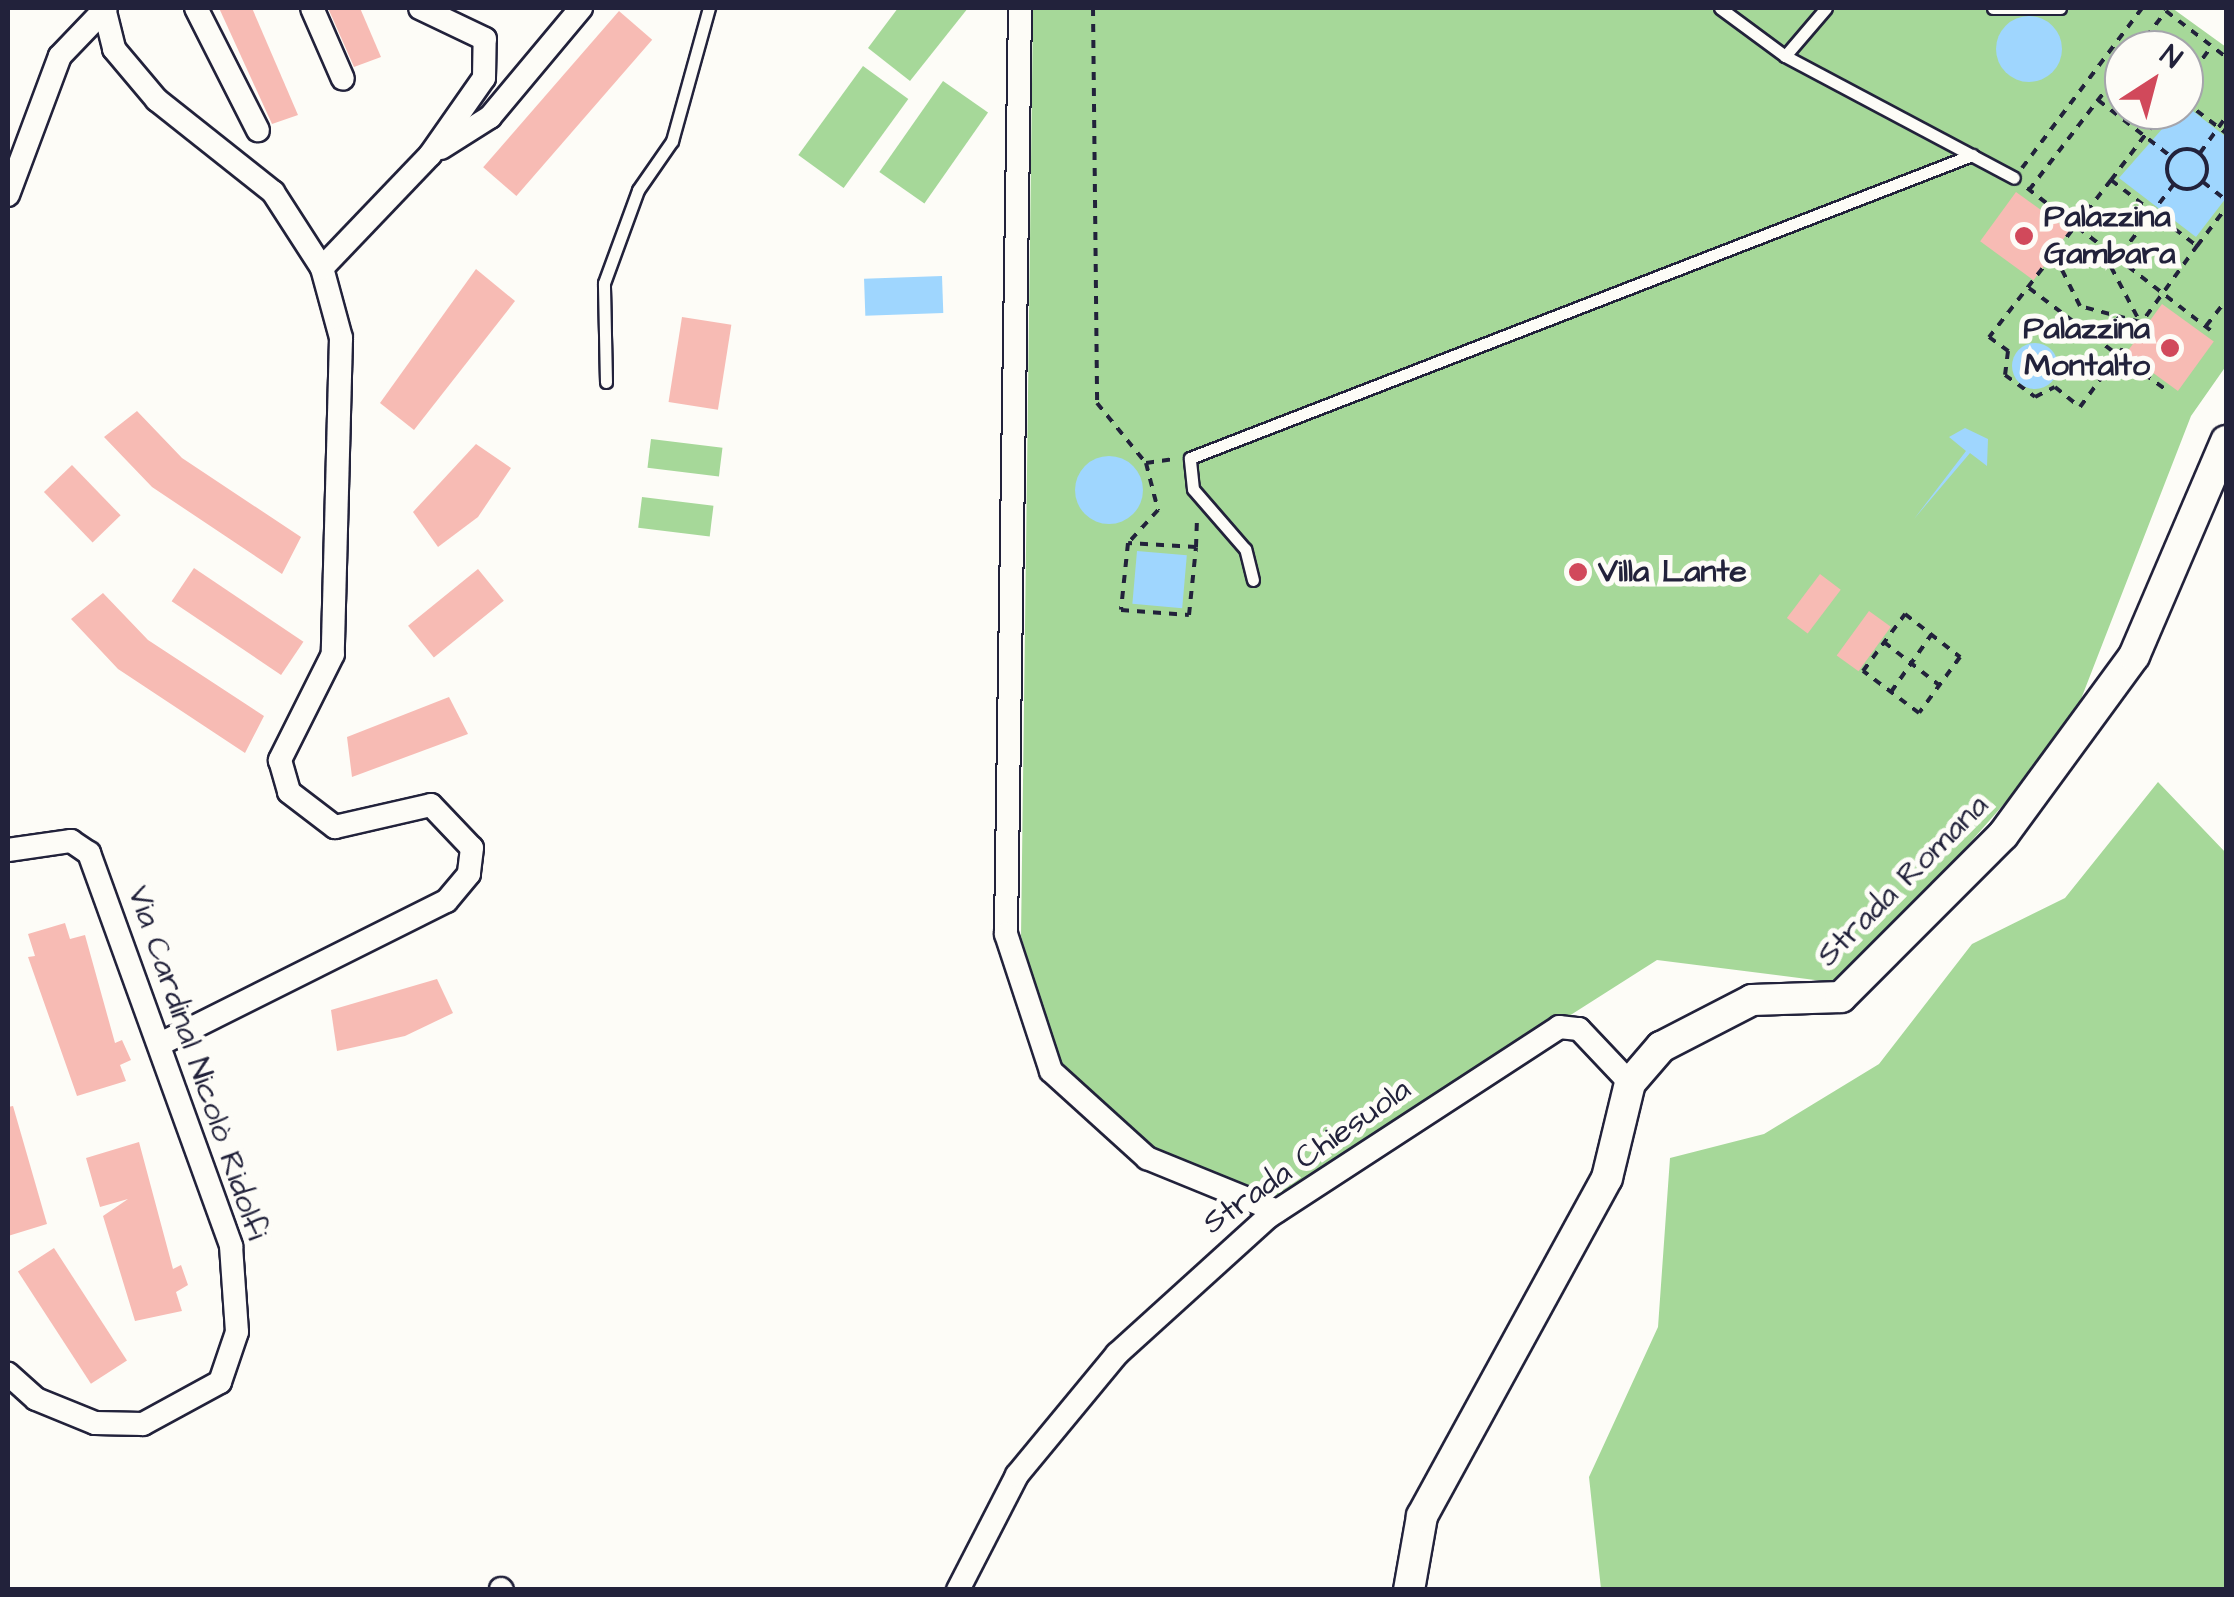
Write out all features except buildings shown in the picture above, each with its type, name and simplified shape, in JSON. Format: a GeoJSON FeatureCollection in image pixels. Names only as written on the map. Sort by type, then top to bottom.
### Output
{"type":"FeatureCollection","features":[{"type":"Feature","properties":{"kind":"street"},"geometry":{"type":"LineString","coordinates":[[196,8],[258,130]]}},
{"type":"Feature","properties":{"kind":"street"},"geometry":{"type":"LineString","coordinates":[[312,8],[343,79]]}},
{"type":"Feature","properties":{"kind":"street"},"geometry":{"type":"LineString","coordinates":[[322,268],[430,155],[490,61],[484,40],[420,8]]}},
{"type":"Feature","properties":{"kind":"street"},"geometry":{"type":"LineString","coordinates":[[430,155],[490,117],[581,8]]}},
{"type":"Feature","properties":{"kind":"street"},"geometry":{"type":"LineString","coordinates":[[1020,8],[1006,934],[1052,1070],[1147,1158],[1278,1211]]}},
{"type":"Feature","properties":{"kind":"street"},"geometry":{"type":"LineString","coordinates":[[8,194],[60,56],[105,10]]}},
{"type":"Feature","properties":{"kind":"street"},"geometry":{"type":"LineString","coordinates":[[105,10],[114,50],[157,100],[272,192],[322,268],[341,338],[333,654],[280,760],[289,792],[335,827],[431,805],[472,848],[469,874],[446,902],[160,1044]]}},
{"type":"Feature","properties":{"kind":"street","name":"Strada Romana"},"geometry":{"type":"LineString","coordinates":[[1409,1590],[1422,1516],[1607,1178],[1630,1083],[1661,1047],[1752,1000],[1840,997],[2003,835],[2134,656],[2226,440]]}},
{"type":"Feature","properties":{"kind":"street","name":"Via Cardinal Nicolò Ridolfi"},"geometry":{"type":"LineString","coordinates":[[8,850],[71,842],[89,853],[230,1246],[237,1332],[220,1382],[143,1424],[95,1423],[36,1400],[8,1374]]}},
{"type":"Feature","properties":{"kind":"street","name":"Strada Chiesuola"},"geometry":{"type":"LineString","coordinates":[[958,1590],[1017,1475],[1118,1354],[1278,1211],[1559,1027],[1580,1028],[1630,1083]]}},
{"type":"Feature","properties":{"kind":"lane"},"geometry":{"type":"LineString","coordinates":[[606,382],[604,284],[638,190],[672,141],[709,8]]}},
{"type":"Feature","properties":{"kind":"lane"},"geometry":{"type":"LineString","coordinates":[[1720,8],[1785,56],[2014,178]]}},
{"type":"Feature","properties":{"kind":"lane"},"geometry":{"type":"LineString","coordinates":[[1785,56],[1826,8]]}},
{"type":"Feature","properties":{"kind":"lane"},"geometry":{"type":"LineString","coordinates":[[1993,8],[2060,8]]}},
{"type":"Feature","properties":{"kind":"lane"},"geometry":{"type":"LineString","coordinates":[[1253,580],[1245,549],[1193,489],[1190,458],[1972,154]]}},
{"type":"Feature","properties":{"kind":"path"},"geometry":{"type":"LineString","coordinates":[[1093,8],[1096,403],[1146,463],[1158,510],[1128,542],[1121,610],[1189,615],[1196,547],[1128,542]]}},
{"type":"Feature","properties":{"kind":"path"},"geometry":{"type":"LineString","coordinates":[[2142,8],[2014,178],[2214,332]]}},
{"type":"Feature","properties":{"kind":"path"},"geometry":{"type":"LineString","coordinates":[[2151,30],[2166,10],[2192,30]]}},
{"type":"Feature","properties":{"kind":"path"},"geometry":{"type":"LineString","coordinates":[[2204,40],[2226,57]]}},
{"type":"Feature","properties":{"kind":"path"},"geometry":{"type":"LineString","coordinates":[[2204,57],[2212,46]]}},
{"type":"Feature","properties":{"kind":"path"},"geometry":{"type":"LineString","coordinates":[[2029,190],[2104,92]]}},
{"type":"Feature","properties":{"kind":"path"},"geometry":{"type":"LineString","coordinates":[[2098,100],[2171,156],[2200,153]]}},
{"type":"Feature","properties":{"kind":"path"},"geometry":{"type":"LineString","coordinates":[[2204,116],[2226,133]]}},
{"type":"Feature","properties":{"kind":"path"},"geometry":{"type":"LineString","coordinates":[[2203,182],[2200,153],[2226,117]]}},
{"type":"Feature","properties":{"kind":"path"},"geometry":{"type":"LineString","coordinates":[[2149,130],[1989,337],[2008,351],[2003,369],[2012,384],[2035,397],[2055,388],[2080,407],[2226,208]]}},
{"type":"Feature","properties":{"kind":"path"},"geometry":{"type":"LineString","coordinates":[[2111,266],[2174,184],[2171,156]]}},
{"type":"Feature","properties":{"kind":"path"},"geometry":{"type":"LineString","coordinates":[[2110,180],[2197,246]]}},
{"type":"Feature","properties":{"kind":"path"},"geometry":{"type":"LineString","coordinates":[[2174,184],[2203,182],[2226,200]]}},
{"type":"Feature","properties":{"kind":"path"},"geometry":{"type":"LineString","coordinates":[[2054,254],[2111,266]]}},
{"type":"Feature","properties":{"kind":"path"},"geometry":{"type":"LineString","coordinates":[[2054,254],[2080,306],[2140,322]]}},
{"type":"Feature","properties":{"kind":"path"},"geometry":{"type":"LineString","coordinates":[[2111,266],[2140,322]]}},
{"type":"Feature","properties":{"kind":"path"},"geometry":{"type":"LineString","coordinates":[[2028,288],[2168,391]]}},
{"type":"Feature","properties":{"kind":"path"},"geometry":{"type":"LineString","coordinates":[[2206,326],[2226,300]]}},
{"type":"Feature","properties":{"kind":"path"},"geometry":{"type":"LineString","coordinates":[[2071,320],[2080,306]]}},
{"type":"Feature","properties":{"kind":"path"},"geometry":{"type":"LineString","coordinates":[[1146,463],[1190,458]]}},
{"type":"Feature","properties":{"kind":"path"},"geometry":{"type":"LineString","coordinates":[[1904,614],[1960,657],[1919,713],[1863,671],[1884,642],[1904,614]]}},
{"type":"Feature","properties":{"kind":"path"},"geometry":{"type":"LineString","coordinates":[[1891,692],[1931,635]]}},
{"type":"Feature","properties":{"kind":"path"},"geometry":{"type":"LineString","coordinates":[[1884,642],[1940,685]]}},
{"type":"Feature","properties":{"kind":"green space"},"geometry":{"type":"Polygon","coordinates":[[[898,8],[968,8],[910,81],[868,48],[898,8]]]}},
{"type":"Feature","properties":{"kind":"green space","name":"Villa Lante"},"geometry":{"type":"Polygon","coordinates":[[[1033,8],[2172,8],[2202,30],[2104,30],[2104,130],[2204,130],[2204,31],[2226,47],[2226,366],[2191,416],[2069,730],[1846,984],[1657,960],[1280,1200],[1149,1151],[1060,1068],[1021,936],[1033,8]]]}},
{"type":"Feature","properties":{"kind":"green space"},"geometry":{"type":"Polygon","coordinates":[[[863,66],[908,99],[844,188],[798,155],[863,66]]]}},
{"type":"Feature","properties":{"kind":"green space"},"geometry":{"type":"Polygon","coordinates":[[[943,81],[988,113],[924,203],[879,172],[943,81]]]}},
{"type":"Feature","properties":{"kind":"green space"},"geometry":{"type":"Polygon","coordinates":[[[651,439],[722,448],[719,477],[647,468],[651,439]]]}},
{"type":"Feature","properties":{"kind":"green space"},"geometry":{"type":"Polygon","coordinates":[[[642,497],[713,506],[710,537],[638,528],[642,497]]]}},
{"type":"Feature","properties":{"kind":"green space"},"geometry":{"type":"Polygon","coordinates":[[[2158,782],[2226,853],[2226,1589],[1601,1589],[1589,1477],[1658,1327],[1670,1158],[1764,1134],[1879,1064],[1972,944],[2065,898],[2158,782]]]}},
{"type":"Feature","properties":{"kind":"water"},"geometry":{"type":"Polygon","coordinates":[[[2029,16],[2042,18],[2052,26],[2060,36],[2060,62],[2052,72],[2042,80],[2029,82],[2016,80],[2006,72],[1998,62],[1996,49],[1998,36],[2006,26],[2016,18],[2029,16]]]}},
{"type":"Feature","properties":{"kind":"water"},"geometry":{"type":"Polygon","coordinates":[[[2204,120],[2226,137],[2226,198],[2196,237],[2119,178],[2161,130],[2204,130],[2204,120]]]}},
{"type":"Feature","properties":{"kind":"water"},"geometry":{"type":"Polygon","coordinates":[[[942,276],[943,313],[865,316],[864,279],[942,276]]]}},
{"type":"Feature","properties":{"kind":"water"},"geometry":{"type":"Polygon","coordinates":[[[2035,343],[2052,349],[2058,366],[2052,383],[2035,389],[2018,383],[2012,366],[2018,349],[2035,343]]]}},
{"type":"Feature","properties":{"kind":"water"},"geometry":{"type":"Polygon","coordinates":[[[1965,428],[1988,439],[1987,466],[1970,453],[1914,519],[1966,451],[1949,437],[1965,428]]]}},
{"type":"Feature","properties":{"kind":"water"},"geometry":{"type":"Polygon","coordinates":[[[1109,456],[1122,458],[1133,466],[1141,477],[1141,503],[1133,514],[1122,522],[1109,524],[1096,522],[1085,514],[1077,503],[1075,490],[1077,477],[1085,466],[1096,458],[1109,456]]]}},
{"type":"Feature","properties":{"kind":"water"},"geometry":{"type":"Polygon","coordinates":[[[1137,551],[1187,555],[1182,608],[1132,604],[1137,551]]]}},
{"type":"Feature","properties":{"kind":"place","name":"Palazzina Gambara"},"geometry":{"type":"Point","coordinates":[2024,236]}},
{"type":"Feature","properties":{"kind":"place","name":"Palazzina Montalto"},"geometry":{"type":"Point","coordinates":[2170,348]}},
{"type":"Feature","properties":{"kind":"place","name":"Villa Lante"},"geometry":{"type":"Point","coordinates":[1578,572]}}]}
